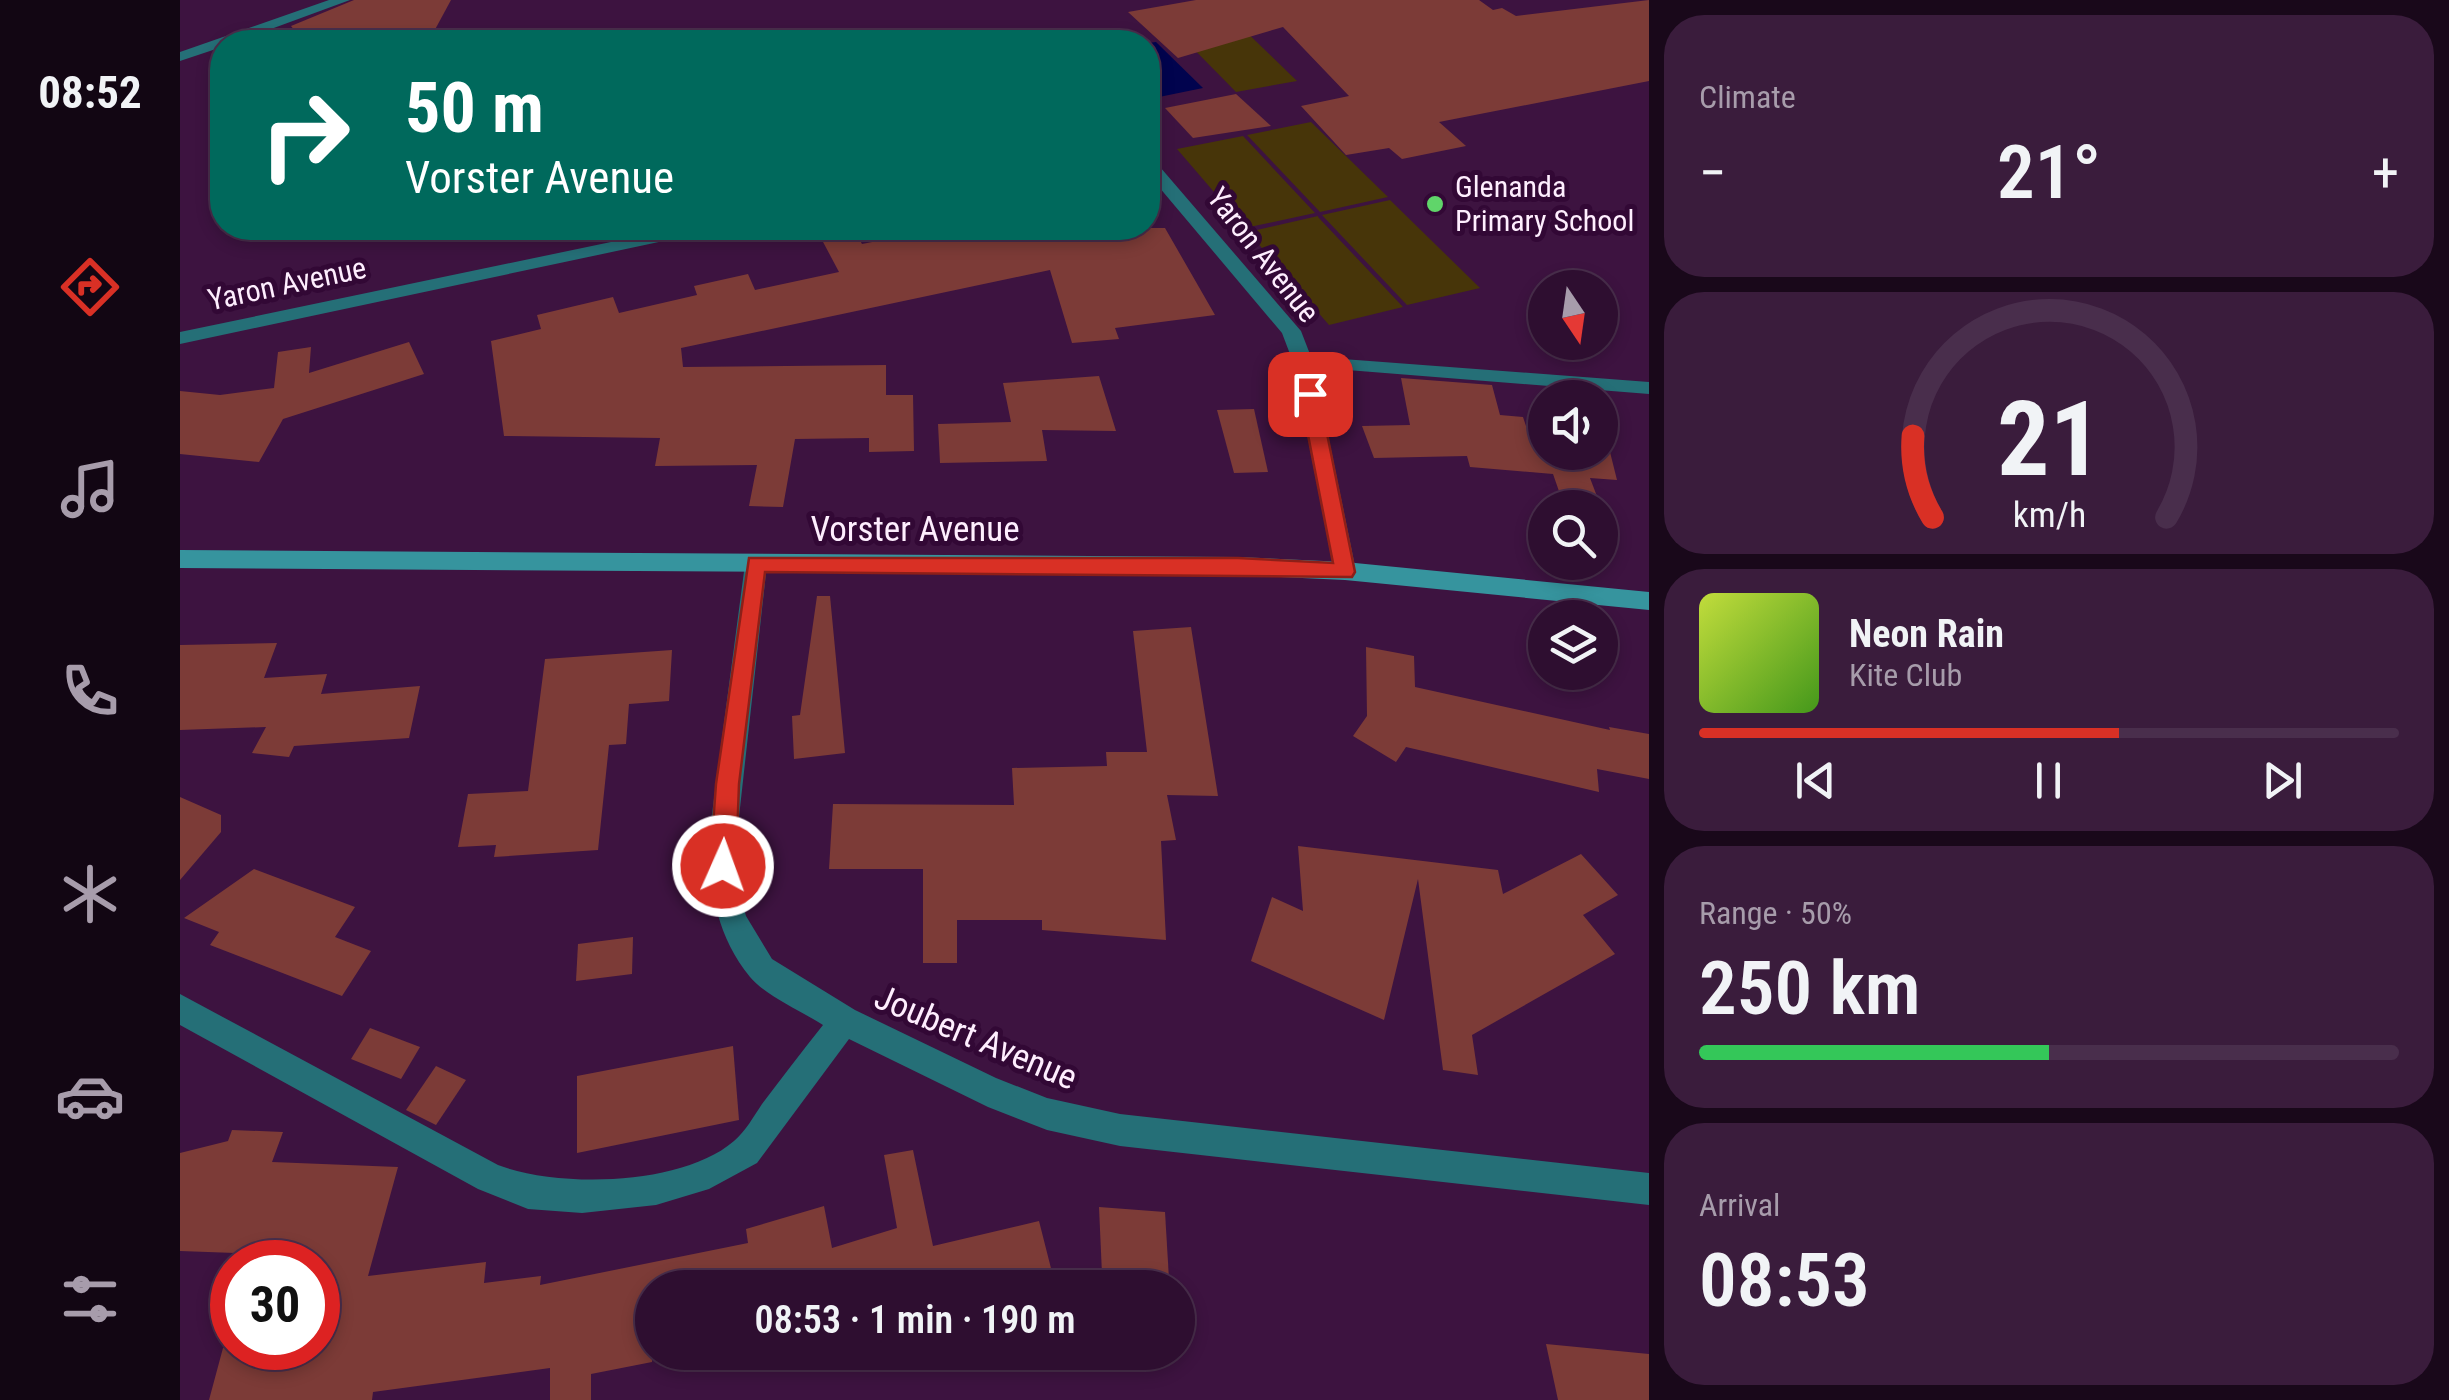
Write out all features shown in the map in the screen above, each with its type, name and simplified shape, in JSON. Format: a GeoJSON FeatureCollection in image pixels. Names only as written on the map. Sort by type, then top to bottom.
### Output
{"type":"FeatureCollection","features":[{"type":"Feature","properties":{"kind":"main road","name":"Vorster Avenue"},"geometry":{"type":"LineString","coordinates":[[180,559],[1220,566],[1345,572],[1649,600]]}},
{"type":"Feature","properties":{"kind":"street"},"geometry":{"type":"LineString","coordinates":[[257,30],[343,0]]}},
{"type":"Feature","properties":{"kind":"street"},"geometry":{"type":"LineString","coordinates":[[180,57],[210,47]]}},
{"type":"Feature","properties":{"kind":"street","name":"Yaron Avenue"},"geometry":{"type":"LineString","coordinates":[[1160,178],[1291,330],[1303,362],[1345,572]]}},
{"type":"Feature","properties":{"kind":"street","name":"Yaron Avenue"},"geometry":{"type":"LineString","coordinates":[[180,338],[644,240]]}},
{"type":"Feature","properties":{"kind":"street","name":"Joubert Avenue"},"geometry":{"type":"LineString","coordinates":[[756,564],[728,784],[724,888],[733,921],[762,969],[844,1021],[1047,1114],[1120,1130],[1649,1189]]}},
{"type":"Feature","properties":{"kind":"street"},"geometry":{"type":"LineString","coordinates":[[180,1009],[489,1178],[528,1193],[582,1197],[656,1189],[710,1173],[746,1152],[844,1021]]}},
{"type":"Feature","properties":{"kind":"lane"},"geometry":{"type":"LineString","coordinates":[[1303,362],[1649,388]]}},
{"type":"Feature","properties":{"kind":"shaded area"},"geometry":{"type":"Polygon","coordinates":[[[1234,20],[1297,81],[1236,92],[1175,30],[1234,20]]]}},
{"type":"Feature","properties":{"kind":"shaded area"},"geometry":{"type":"Polygon","coordinates":[[[1160,46],[1203,88],[1160,97],[1160,46]]]}},
{"type":"Feature","properties":{"kind":"shaded area"},"geometry":{"type":"Polygon","coordinates":[[[1311,122],[1388,197],[1320,212],[1247,135],[1311,122]]]}},
{"type":"Feature","properties":{"kind":"shaded area"},"geometry":{"type":"Polygon","coordinates":[[[1243,136],[1315,213],[1245,228],[1177,149],[1243,136]]]}},
{"type":"Feature","properties":{"kind":"shaded area"},"geometry":{"type":"Polygon","coordinates":[[[1390,200],[1480,288],[1407,305],[1322,215],[1390,200]]]}},
{"type":"Feature","properties":{"kind":"shaded area"},"geometry":{"type":"Polygon","coordinates":[[[1318,216],[1403,307],[1329,325],[1248,232],[1318,216]]]}},
{"type":"Feature","properties":{"kind":"building"},"geometry":{"type":"Polygon","coordinates":[[[354,0],[451,0],[435,30],[294,30],[291,26],[354,0]]]}},
{"type":"Feature","properties":{"kind":"building"},"geometry":{"type":"Polygon","coordinates":[[[1196,0],[1479,0],[1493,10],[1502,8],[1516,16],[1649,0],[1649,81],[1439,122],[1466,146],[1402,159],[1389,148],[1346,155],[1301,106],[1349,96],[1283,27],[1178,58],[1160,41],[1160,30],[1148,30],[1128,12],[1196,0]]]}},
{"type":"Feature","properties":{"kind":"building"},"geometry":{"type":"Polygon","coordinates":[[[1236,94],[1271,126],[1193,138],[1165,108],[1236,94]]]}},
{"type":"Feature","properties":{"kind":"building"},"geometry":{"type":"Polygon","coordinates":[[[1160,228],[1165,228],[1215,315],[1115,328],[1119,339],[1072,343],[1050,270],[681,348],[683,367],[886,365],[886,395],[913,395],[914,451],[869,452],[869,438],[795,439],[783,507],[749,506],[757,465],[655,466],[660,438],[504,436],[491,341],[541,329],[537,315],[613,297],[619,313],[697,295],[694,286],[748,274],[755,290],[839,272],[822,240],[860,240],[862,244],[882,240],[1160,240],[1160,228]]]}},
{"type":"Feature","properties":{"kind":"building"},"geometry":{"type":"Polygon","coordinates":[[[409,342],[424,374],[283,419],[259,462],[180,454],[180,391],[220,395],[274,388],[278,352],[311,347],[309,373],[409,342]]]}},
{"type":"Feature","properties":{"kind":"building"},"geometry":{"type":"Polygon","coordinates":[[[1099,376],[1116,431],[1042,430],[1047,461],[940,463],[938,424],[1011,422],[1003,383],[1099,376]]]}},
{"type":"Feature","properties":{"kind":"building"},"geometry":{"type":"Polygon","coordinates":[[[1401,378],[1492,385],[1500,415],[1523,417],[1528,426],[1528,470],[1614,470],[1617,480],[1590,478],[1595,490],[1559,490],[1553,474],[1470,467],[1467,456],[1374,458],[1362,426],[1410,425],[1401,378]]]}},
{"type":"Feature","properties":{"kind":"building"},"geometry":{"type":"Polygon","coordinates":[[[1254,409],[1268,472],[1234,473],[1217,410],[1254,409]]]}},
{"type":"Feature","properties":{"kind":"building"},"geometry":{"type":"Polygon","coordinates":[[[817,596],[830,596],[845,753],[794,759],[792,716],[800,715],[817,596]]]}},
{"type":"Feature","properties":{"kind":"building"},"geometry":{"type":"Polygon","coordinates":[[[1191,627],[1218,796],[1167,795],[1176,840],[1161,841],[1166,940],[1042,930],[1042,920],[957,920],[957,963],[923,963],[923,869],[829,869],[833,804],[1014,805],[1012,768],[1107,766],[1106,752],[1147,752],[1133,631],[1191,627]]]}},
{"type":"Feature","properties":{"kind":"building"},"geometry":{"type":"Polygon","coordinates":[[[277,643],[264,678],[327,674],[321,694],[420,686],[409,738],[294,746],[289,757],[252,753],[266,727],[180,730],[180,645],[277,643]]]}},
{"type":"Feature","properties":{"kind":"building"},"geometry":{"type":"Polygon","coordinates":[[[1366,647],[1414,656],[1415,687],[1610,730],[1609,727],[1649,734],[1649,779],[1597,769],[1599,792],[1406,747],[1396,762],[1353,736],[1367,716],[1366,647]]]}},
{"type":"Feature","properties":{"kind":"building"},"geometry":{"type":"Polygon","coordinates":[[[672,650],[669,701],[629,704],[626,744],[609,745],[598,850],[494,857],[496,845],[458,847],[468,794],[528,791],[545,659],[672,650]]]}},
{"type":"Feature","properties":{"kind":"building"},"geometry":{"type":"Polygon","coordinates":[[[180,797],[221,815],[221,832],[180,880],[180,797]]]}},
{"type":"Feature","properties":{"kind":"building"},"geometry":{"type":"Polygon","coordinates":[[[1298,846],[1498,870],[1503,894],[1581,854],[1618,895],[1583,915],[1615,954],[1472,1035],[1478,1075],[1443,1070],[1418,879],[1384,1020],[1251,961],[1272,897],[1303,911],[1298,846]]]}},
{"type":"Feature","properties":{"kind":"building"},"geometry":{"type":"Polygon","coordinates":[[[254,869],[355,907],[335,937],[371,951],[342,996],[210,945],[219,932],[184,918],[254,869]]]}},
{"type":"Feature","properties":{"kind":"building"},"geometry":{"type":"Polygon","coordinates":[[[633,937],[632,974],[576,981],[578,944],[633,937]]]}},
{"type":"Feature","properties":{"kind":"building"},"geometry":{"type":"Polygon","coordinates":[[[370,1028],[420,1047],[401,1079],[351,1059],[370,1028]]]}},
{"type":"Feature","properties":{"kind":"building"},"geometry":{"type":"Polygon","coordinates":[[[733,1046],[739,1120],[577,1153],[577,1076],[733,1046]]]}},
{"type":"Feature","properties":{"kind":"building"},"geometry":{"type":"Polygon","coordinates":[[[436,1066],[466,1080],[436,1125],[406,1110],[436,1066]]]}},
{"type":"Feature","properties":{"kind":"building"},"geometry":{"type":"Polygon","coordinates":[[[232,1130],[283,1132],[272,1162],[398,1167],[368,1276],[486,1262],[484,1283],[541,1276],[540,1285],[748,1243],[746,1229],[824,1206],[832,1248],[897,1228],[884,1155],[913,1150],[933,1246],[1039,1221],[1051,1270],[635,1270],[635,1365],[591,1374],[591,1400],[550,1400],[550,1368],[373,1392],[372,1400],[209,1400],[217,1370],[340,1370],[340,1240],[210,1240],[210,1252],[180,1251],[180,1153],[228,1141],[232,1130]]]}},
{"type":"Feature","properties":{"kind":"building"},"geometry":{"type":"Polygon","coordinates":[[[1099,1207],[1165,1212],[1168,1270],[1102,1270],[1099,1207]]]}},
{"type":"Feature","properties":{"kind":"building"},"geometry":{"type":"Polygon","coordinates":[[[1546,1344],[1649,1354],[1649,1400],[1558,1400],[1546,1344]]]}},
{"type":"Feature","properties":{"kind":"place","name":"Glenanda Primary School"},"geometry":{"type":"Point","coordinates":[1435,204]}},
{"type":"Feature","properties":{"kind":"route"},"geometry":{"type":"LineString","coordinates":[[723,866],[728,784],[756,564],[1238,566],[1345,572],[1310,394]]}}]}
